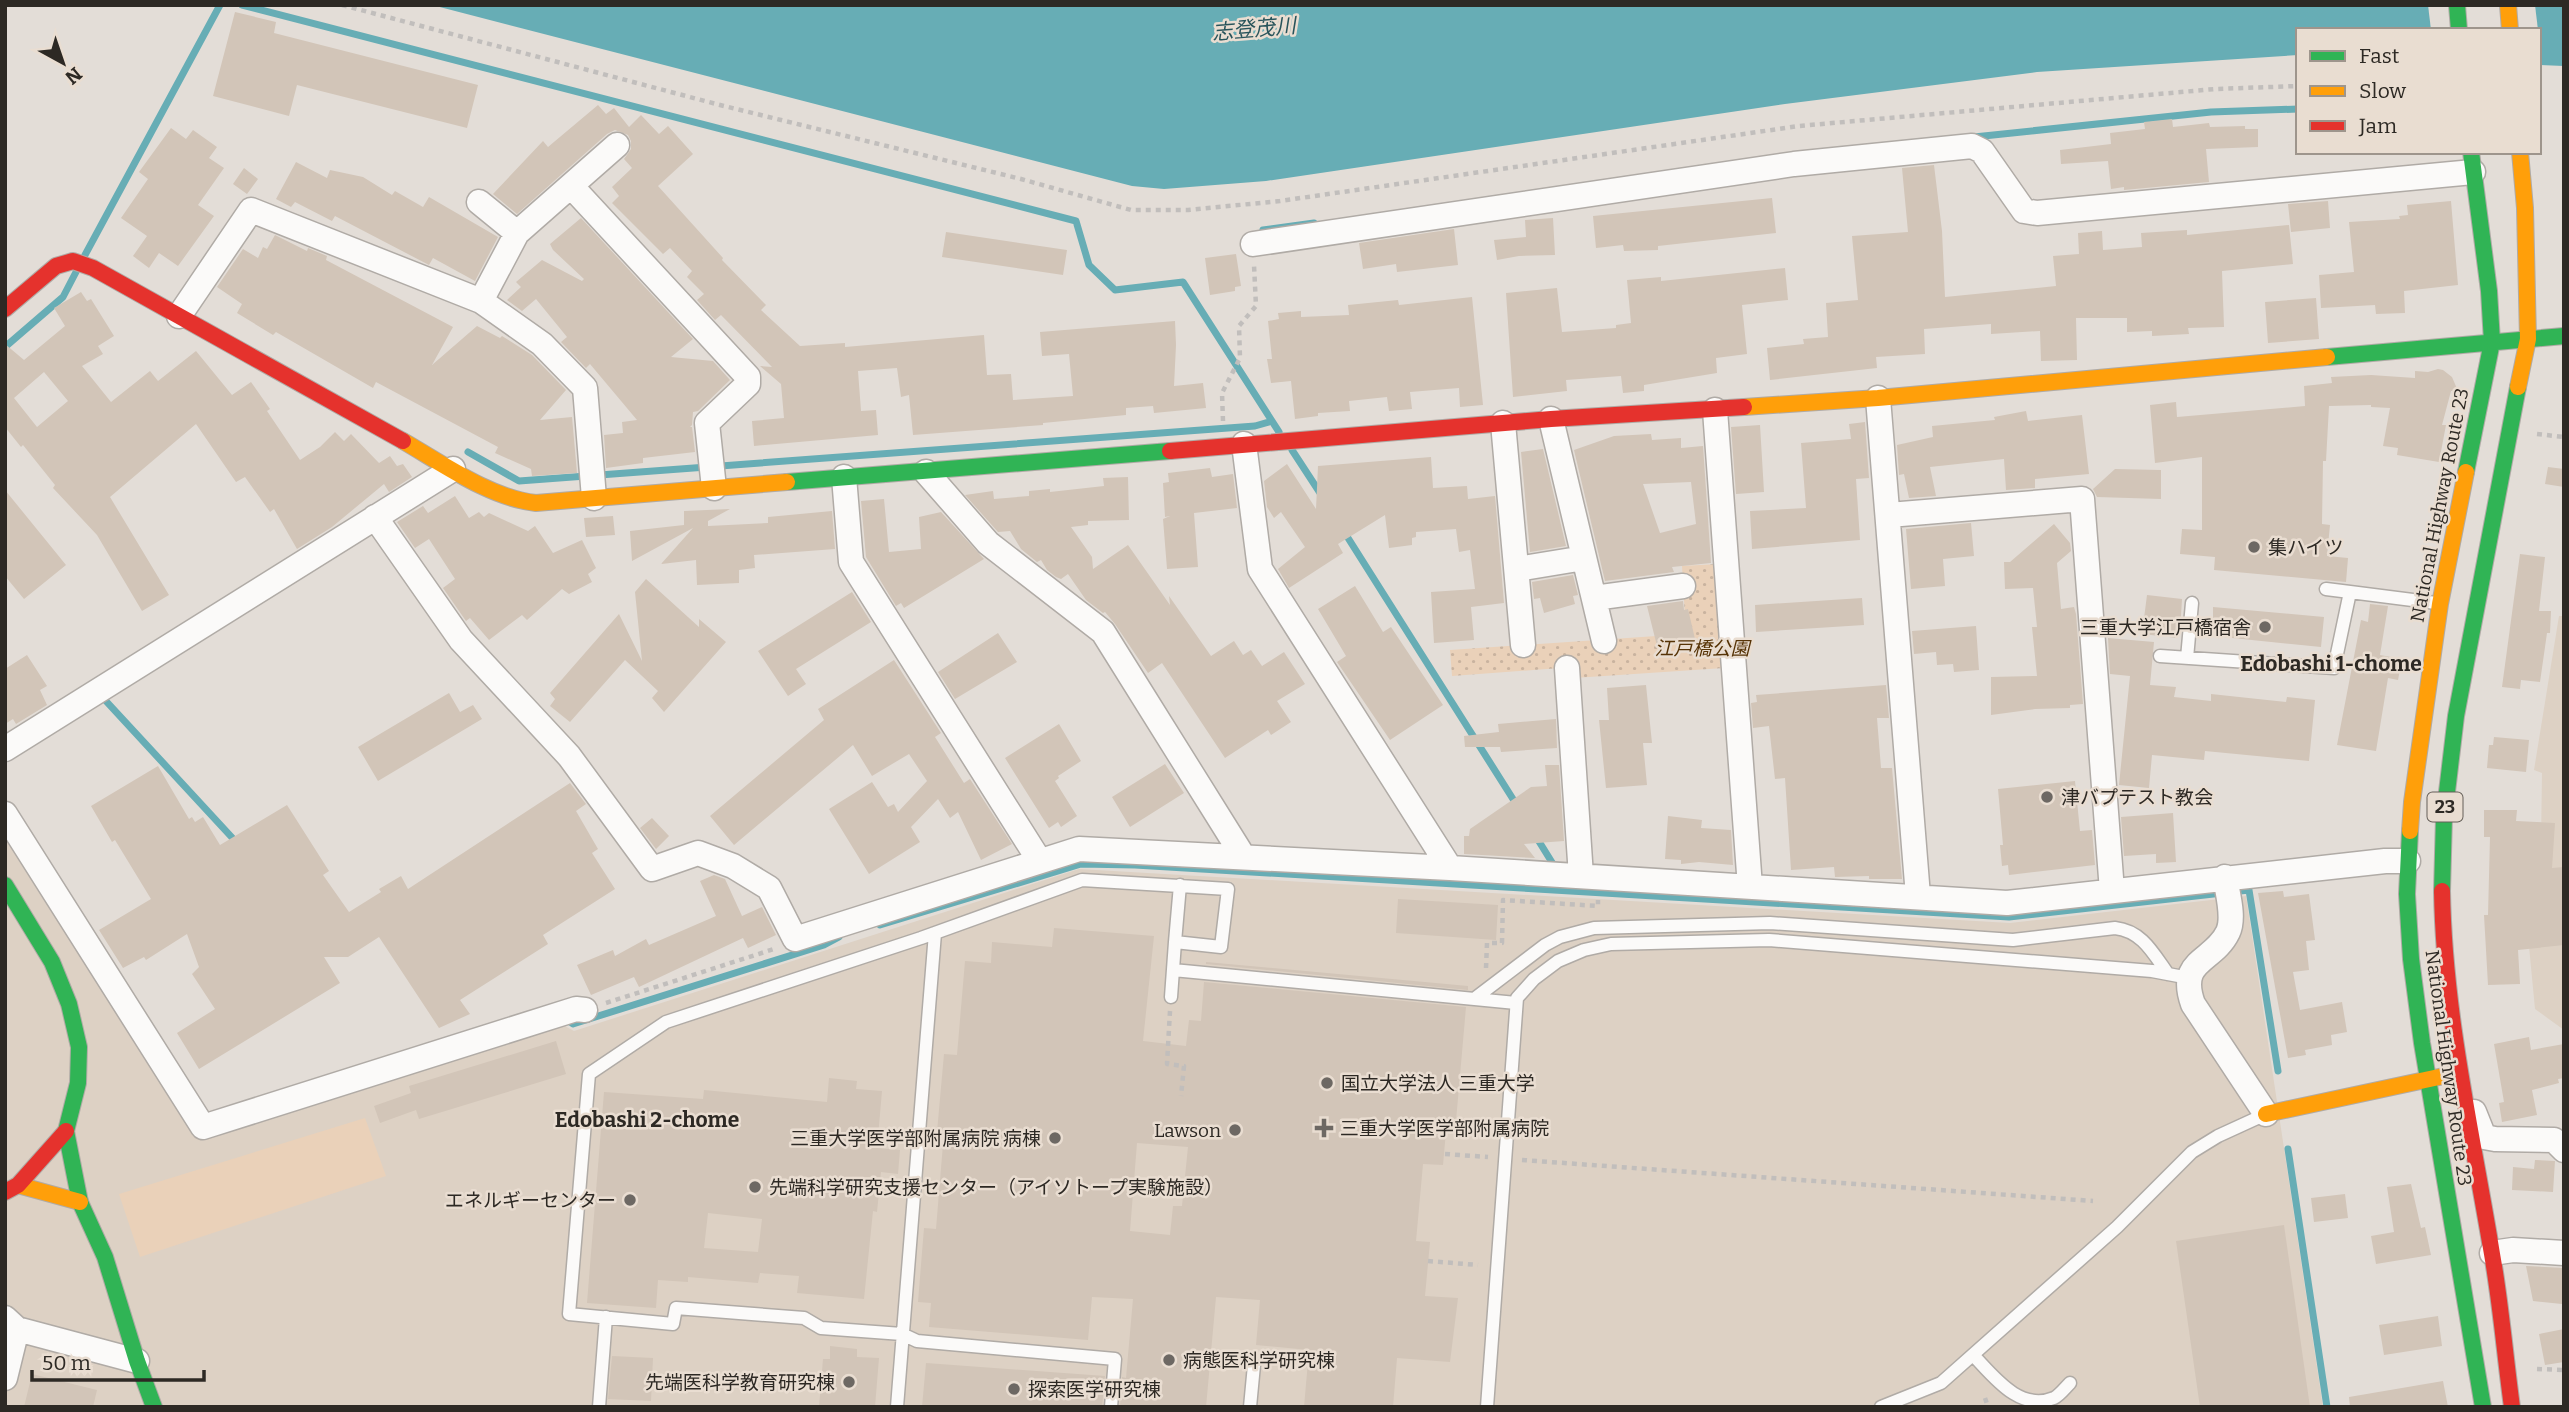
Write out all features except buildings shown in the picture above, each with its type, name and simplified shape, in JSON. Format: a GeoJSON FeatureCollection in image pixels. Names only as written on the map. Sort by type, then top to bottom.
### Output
{"type":"FeatureCollection","features":[{"type":"Feature","properties":{"kind":"main road"},"geometry":{"type":"LineString","coordinates":[[2457,5],[2459,28]]}},
{"type":"Feature","properties":{"kind":"main road"},"geometry":{"type":"LineString","coordinates":[[2508,5],[2510,28]]}},
{"type":"Feature","properties":{"kind":"main road","name":"National Highway Route 23"},"geometry":{"type":"LineString","coordinates":[[2512,1407],[2492,1253],[2459,1073],[2447,985],[2442,868],[2449,762],[2477,599],[2528,339],[2525,208],[2520,154]]}},
{"type":"Feature","properties":{"kind":"main road","name":"National Highway Route 23"},"geometry":{"type":"LineString","coordinates":[[2472,162],[2489,291],[2492,342],[2440,604],[2412,802],[2407,894],[2410,959],[2427,1079],[2483,1407]]}},
{"type":"Feature","properties":{"kind":"main road"},"geometry":{"type":"LineString","coordinates":[[5,309],[56,266],[73,261],[93,268],[498,494],[517,501],[536,502],[1551,419],[1878,398],[2564,336]]}},
{"type":"Feature","properties":{"kind":"main road"},"geometry":{"type":"LineString","coordinates":[[5,885],[52,962],[69,1004],[79,1047],[78,1083],[66,1130],[80,1202],[105,1257],[137,1361],[155,1407]]}},
{"type":"Feature","properties":{"kind":"main road"},"geometry":{"type":"LineString","coordinates":[[2266,1114],[2459,1073]]}},
{"type":"Feature","properties":{"kind":"main road"},"geometry":{"type":"LineString","coordinates":[[12,1189],[66,1130]]}},
{"type":"Feature","properties":{"kind":"main road"},"geometry":{"type":"LineString","coordinates":[[12,1189],[80,1202]]}},
{"type":"Feature","properties":{"kind":"street"},"geometry":{"type":"LineString","coordinates":[[481,301],[517,233],[617,145]]}},
{"type":"Feature","properties":{"kind":"street"},"geometry":{"type":"LineString","coordinates":[[1253,244],[1794,164],[1972,146],[1982,151],[2024,211],[2037,213],[2472,162]]}},
{"type":"Feature","properties":{"kind":"street"},"geometry":{"type":"LineString","coordinates":[[572,187],[748,377],[748,384],[707,423],[714,488]]}},
{"type":"Feature","properties":{"kind":"street"},"geometry":{"type":"LineString","coordinates":[[479,202],[517,233]]}},
{"type":"Feature","properties":{"kind":"street"},"geometry":{"type":"LineString","coordinates":[[179,316],[251,209],[481,301],[541,344],[585,388],[594,498]]}},
{"type":"Feature","properties":{"kind":"street"},"geometry":{"type":"LineString","coordinates":[[1878,398],[1918,896]]}},
{"type":"Feature","properties":{"kind":"street"},"geometry":{"type":"LineString","coordinates":[[1715,410],[1750,887]]}},
{"type":"Feature","properties":{"kind":"street"},"geometry":{"type":"LineString","coordinates":[[1551,419],[1604,640]]}},
{"type":"Feature","properties":{"kind":"street"},"geometry":{"type":"LineString","coordinates":[[1503,423],[1523,645]]}},
{"type":"Feature","properties":{"kind":"street"},"geometry":{"type":"LineString","coordinates":[[1234,445],[1259,569],[1450,868]]}},
{"type":"Feature","properties":{"kind":"street"},"geometry":{"type":"LineString","coordinates":[[5,750],[453,469]]}},
{"type":"Feature","properties":{"kind":"street"},"geometry":{"type":"LineString","coordinates":[[926,472],[988,543],[1103,632],[1243,856]]}},
{"type":"Feature","properties":{"kind":"street"},"geometry":{"type":"LineString","coordinates":[[844,477],[851,562],[1040,860]]}},
{"type":"Feature","properties":{"kind":"street"},"geometry":{"type":"LineString","coordinates":[[1889,515],[2082,499],[2112,891]]}},
{"type":"Feature","properties":{"kind":"street"},"geometry":{"type":"LineString","coordinates":[[375,517],[461,640],[569,756],[652,869],[698,853],[733,866],[769,888],[795,939],[1079,849],[1450,868],[2007,903],[2112,891],[2226,887],[2385,861],[2408,861]]}},
{"type":"Feature","properties":{"kind":"street"},"geometry":{"type":"LineString","coordinates":[[1517,569],[1584,558]]}},
{"type":"Feature","properties":{"kind":"street"},"geometry":{"type":"LineString","coordinates":[[1594,598],[1683,586]]}},
{"type":"Feature","properties":{"kind":"street"},"geometry":{"type":"LineString","coordinates":[[1567,668],[1590,877]]}},
{"type":"Feature","properties":{"kind":"street"},"geometry":{"type":"LineString","coordinates":[[5,814],[203,1127],[576,1009],[585,1010]]}},
{"type":"Feature","properties":{"kind":"street"},"geometry":{"type":"LineString","coordinates":[[2226,887],[2230,921],[2228,931],[2178,976],[2187,986],[2193,1004],[2266,1114]]}},
{"type":"Feature","properties":{"kind":"street"},"geometry":{"type":"LineString","coordinates":[[2459,1073],[2484,1137],[2561,1139]]}},
{"type":"Feature","properties":{"kind":"street"},"geometry":{"type":"LineString","coordinates":[[2492,1253],[2513,1250],[2564,1253]]}},
{"type":"Feature","properties":{"kind":"street"},"geometry":{"type":"LineString","coordinates":[[5,1378],[11,1323],[137,1361]]}},
{"type":"Feature","properties":{"kind":"lane"},"geometry":{"type":"LineString","coordinates":[[2326,589],[2440,604]]}},
{"type":"Feature","properties":{"kind":"lane"},"geometry":{"type":"LineString","coordinates":[[2160,656],[2334,668],[2350,592]]}},
{"type":"Feature","properties":{"kind":"lane"},"geometry":{"type":"LineString","coordinates":[[2188,658],[2192,603]]}},
{"type":"Feature","properties":{"kind":"lane"},"geometry":{"type":"LineString","coordinates":[[1111,1407],[1115,1359],[917,1341],[902,1334],[821,1328],[804,1318],[676,1308],[673,1324],[569,1314],[589,1074],[666,1022],[935,933],[1082,880],[1227,889],[1221,947],[1175,942]]}},
{"type":"Feature","properties":{"kind":"lane"},"geometry":{"type":"LineString","coordinates":[[1171,997],[1180,885]]}},
{"type":"Feature","properties":{"kind":"lane"},"geometry":{"type":"LineString","coordinates":[[1474,999],[1545,945],[1560,937],[1594,928],[1675,924],[1770,923],[2014,940],[2125,929],[2141,938],[2178,976]]}},
{"type":"Feature","properties":{"kind":"lane"},"geometry":{"type":"LineString","coordinates":[[897,1407],[935,933]]}},
{"type":"Feature","properties":{"kind":"lane"},"geometry":{"type":"LineString","coordinates":[[1487,1407],[1516,1003],[1517,998],[1534,979],[1558,961],[1584,950],[1611,944],[1769,940],[2152,971],[2178,976]]}},
{"type":"Feature","properties":{"kind":"lane"},"geometry":{"type":"LineString","coordinates":[[1173,970],[1516,1003]]}},
{"type":"Feature","properties":{"kind":"lane"},"geometry":{"type":"LineString","coordinates":[[1881,1407],[1941,1383],[2117,1227],[2192,1152],[2218,1136],[2266,1114]]}},
{"type":"Feature","properties":{"kind":"lane"},"geometry":{"type":"LineString","coordinates":[[599,1407],[606,1317]]}},
{"type":"Feature","properties":{"kind":"lane"},"geometry":{"type":"LineString","coordinates":[[1974,1356],[2012,1396],[2025,1404],[2053,1399],[2070,1383]]}},
{"type":"Feature","properties":{"kind":"lane"},"geometry":{"type":"LineString","coordinates":[[1250,1407],[1254,1366]]}},
{"type":"Feature","properties":{"kind":"path"},"geometry":{"type":"LineString","coordinates":[[342,5],[720,105],[1021,179],[1131,210],[1188,211],[1279,201],[1799,126],[2214,89],[2296,86]]}},
{"type":"Feature","properties":{"kind":"path"},"geometry":{"type":"LineString","coordinates":[[1234,445],[1222,393],[1240,358],[1239,326],[1256,306],[1253,244]]}},
{"type":"Feature","properties":{"kind":"path"},"geometry":{"type":"LineString","coordinates":[[2530,433],[2564,437]]}},
{"type":"Feature","properties":{"kind":"path"},"geometry":{"type":"LineString","coordinates":[[1485,973],[1487,943],[1502,943],[1503,900],[1598,906],[1590,877]]}},
{"type":"Feature","properties":{"kind":"path"},"geometry":{"type":"LineString","coordinates":[[585,1010],[790,943],[795,939]]}},
{"type":"Feature","properties":{"kind":"path"},"geometry":{"type":"LineString","coordinates":[[1171,997],[1167,1064],[1184,1066],[1181,1096]]}},
{"type":"Feature","properties":{"kind":"path"},"geometry":{"type":"LineString","coordinates":[[1444,1154],[1500,1158]]}},
{"type":"Feature","properties":{"kind":"path"},"geometry":{"type":"LineString","coordinates":[[1514,1159],[2093,1201]]}},
{"type":"Feature","properties":{"kind":"path"},"geometry":{"type":"LineString","coordinates":[[1428,1261],[1478,1265]]}},
{"type":"Feature","properties":{"kind":"path"},"geometry":{"type":"LineString","coordinates":[[2530,1369],[2564,1370]]}},
{"type":"Feature","properties":{"kind":"path"},"geometry":{"type":"LineString","coordinates":[[1984,1398],[1987,1407]]}},
{"type":"Feature","properties":{"kind":"shaded area"},"geometry":{"type":"Polygon","coordinates":[[[2559,616],[2564,616],[2564,1030],[2535,1009],[2526,915],[2540,912],[2542,773],[2534,770],[2559,616]]]}},
{"type":"Feature","properties":{"kind":"shaded area","name":"国立大学法人 三重大学"},"geometry":{"type":"Polygon","coordinates":[[[5,838],[198,1139],[563,1025],[574,1031],[1079,869],[2010,923],[2246,896],[2323,1407],[5,1407],[5,838]]]}},
{"type":"Feature","properties":{"kind":"green space","name":"江戸橋公園"},"geometry":{"type":"Polygon","coordinates":[[[1718,564],[1724,668],[1574,678],[1573,667],[1452,676],[1450,650],[1686,634],[1682,566],[1718,564]]]}},
{"type":"Feature","properties":{"kind":"green space"},"geometry":{"type":"Polygon","coordinates":[[[365,1118],[386,1176],[140,1257],[119,1194],[365,1118]]]}},
{"type":"Feature","properties":{"kind":"water","name":"志登茂川"},"geometry":{"type":"Polygon","coordinates":[[[432,5],[2564,5],[2564,66],[2541,65],[2541,28],[2296,28],[2296,55],[2037,72],[1785,104],[1266,181],[1164,189],[1132,186],[432,5]]]}},
{"type":"Feature","properties":{"kind":"pier"},"geometry":{"type":"Polygon","coordinates":[[[2428,5],[2535,5],[2538,28],[2431,28],[2428,5]]]}},
{"type":"Feature","properties":{"kind":"waterway"},"geometry":{"type":"LineString","coordinates":[[85,255],[220,5]]}},
{"type":"Feature","properties":{"kind":"waterway"},"geometry":{"type":"LineString","coordinates":[[242,5],[1076,221],[1089,265],[1115,290],[1183,282],[1279,432]]}},
{"type":"Feature","properties":{"kind":"waterway"},"geometry":{"type":"LineString","coordinates":[[1974,137],[2211,112],[2296,109]]}},
{"type":"Feature","properties":{"kind":"waterway"},"geometry":{"type":"LineString","coordinates":[[1263,230],[1314,223]]}},
{"type":"Feature","properties":{"kind":"waterway"},"geometry":{"type":"LineString","coordinates":[[5,347],[63,297],[76,272]]}},
{"type":"Feature","properties":{"kind":"waterway"},"geometry":{"type":"LineString","coordinates":[[468,452],[519,481],[1255,426],[1272,421]]}},
{"type":"Feature","properties":{"kind":"waterway"},"geometry":{"type":"LineString","coordinates":[[1292,450],[1322,496]]}},
{"type":"Feature","properties":{"kind":"waterway"},"geometry":{"type":"LineString","coordinates":[[1343,530],[1518,807]]}},
{"type":"Feature","properties":{"kind":"waterway"},"geometry":{"type":"LineString","coordinates":[[105,700],[238,844]]}},
{"type":"Feature","properties":{"kind":"waterway"},"geometry":{"type":"LineString","coordinates":[[1535,835],[1553,864]]}},
{"type":"Feature","properties":{"kind":"waterway"},"geometry":{"type":"LineString","coordinates":[[880,925],[1081,864],[2009,917],[2249,890],[2278,1071]]}},
{"type":"Feature","properties":{"kind":"waterway"},"geometry":{"type":"LineString","coordinates":[[566,1019],[573,1024],[824,945],[839,937]]}},
{"type":"Feature","properties":{"kind":"waterway"},"geometry":{"type":"LineString","coordinates":[[2288,1149],[2327,1407]]}},
{"type":"Feature","properties":{"kind":"traffic: fast"},"geometry":{"type":"LineString","coordinates":[[2457,5],[2459,28]]}},
{"type":"Feature","properties":{"kind":"traffic: fast"},"geometry":{"type":"LineString","coordinates":[[2466,472],[2492,342],[2489,291],[2471,154]]}},
{"type":"Feature","properties":{"kind":"traffic: fast"},"geometry":{"type":"LineString","coordinates":[[2327,357],[2564,336]]}},
{"type":"Feature","properties":{"kind":"traffic: fast"},"geometry":{"type":"LineString","coordinates":[[2442,891],[2444,817],[2456,716],[2518,387]]}},
{"type":"Feature","properties":{"kind":"traffic: fast"},"geometry":{"type":"LineString","coordinates":[[787,482],[1170,451]]}},
{"type":"Feature","properties":{"kind":"traffic: fast"},"geometry":{"type":"LineString","coordinates":[[2410,831],[2407,894],[2411,959],[2422,1043],[2483,1407]]}},
{"type":"Feature","properties":{"kind":"traffic: fast"},"geometry":{"type":"LineString","coordinates":[[5,885],[52,962],[69,1004],[79,1047],[78,1083],[66,1131],[80,1202],[105,1257],[154,1407]]}},
{"type":"Feature","properties":{"kind":"traffic: slow"},"geometry":{"type":"LineString","coordinates":[[2508,5],[2510,28]]}},
{"type":"Feature","properties":{"kind":"traffic: slow"},"geometry":{"type":"LineString","coordinates":[[2518,387],[2528,339],[2525,208],[2520,154]]}},
{"type":"Feature","properties":{"kind":"traffic: slow"},"geometry":{"type":"LineString","coordinates":[[1744,407],[1878,398],[2327,357]]}},
{"type":"Feature","properties":{"kind":"traffic: slow"},"geometry":{"type":"LineString","coordinates":[[403,441],[484,487],[519,500],[536,503],[787,482]]}},
{"type":"Feature","properties":{"kind":"traffic: slow"},"geometry":{"type":"LineString","coordinates":[[2410,831],[2440,604],[2466,472]]}},
{"type":"Feature","properties":{"kind":"traffic: slow"},"geometry":{"type":"LineString","coordinates":[[2266,1114],[2453,1074]]}},
{"type":"Feature","properties":{"kind":"traffic: slow"},"geometry":{"type":"LineString","coordinates":[[18,1185],[80,1202]]}},
{"type":"Feature","properties":{"kind":"traffic: jam"},"geometry":{"type":"LineString","coordinates":[[5,309],[56,266],[73,261],[93,268],[403,441]]}},
{"type":"Feature","properties":{"kind":"traffic: jam"},"geometry":{"type":"LineString","coordinates":[[1170,451],[1551,419],[1744,407]]}},
{"type":"Feature","properties":{"kind":"traffic: jam"},"geometry":{"type":"LineString","coordinates":[[2442,891],[2453,1028],[2495,1273],[2512,1407]]}},
{"type":"Feature","properties":{"kind":"traffic: jam"},"geometry":{"type":"LineString","coordinates":[[5,1192],[18,1185],[66,1131]]}},
{"type":"Feature","properties":{"kind":"place","name":"集ハイツ"},"geometry":{"type":"Point","coordinates":[2254,547]}},
{"type":"Feature","properties":{"kind":"place","name":"三重大学江戸橋宿舎"},"geometry":{"type":"Point","coordinates":[2265,627]}},
{"type":"Feature","properties":{"kind":"place","name":"津バプテスト教会"},"geometry":{"type":"Point","coordinates":[2047,797]}},
{"type":"Feature","properties":{"kind":"place","name":"国立大学法人 三重大学"},"geometry":{"type":"Point","coordinates":[1327,1083]}},
{"type":"Feature","properties":{"kind":"place","name":"三重大学医学部附属病院"},"geometry":{"type":"Point","coordinates":[1324,1128]}},
{"type":"Feature","properties":{"kind":"place","name":"Lawson"},"geometry":{"type":"Point","coordinates":[1235,1130]}},
{"type":"Feature","properties":{"kind":"place","name":"三重大学医学部附属病院 病棟"},"geometry":{"type":"Point","coordinates":[1055,1138]}},
{"type":"Feature","properties":{"kind":"place","name":"先端科学研究支援センター（アイソトープ実験施設）"},"geometry":{"type":"Point","coordinates":[755,1187]}},
{"type":"Feature","properties":{"kind":"place","name":"エネルギーセンター"},"geometry":{"type":"Point","coordinates":[630,1200]}},
{"type":"Feature","properties":{"kind":"place","name":"病態医科学研究棟"},"geometry":{"type":"Point","coordinates":[1169,1360]}},
{"type":"Feature","properties":{"kind":"place","name":"先端医科学教育研究棟"},"geometry":{"type":"Point","coordinates":[849,1382]}},
{"type":"Feature","properties":{"kind":"place","name":"探索医学研究棟"},"geometry":{"type":"Point","coordinates":[1014,1389]}},
{"type":"Feature","properties":{"kind":"district","name":"Edobashi 1-chome"},"geometry":{"type":"Point","coordinates":[2331,664]}},
{"type":"Feature","properties":{"kind":"district","name":"Edobashi 2-chome"},"geometry":{"type":"Point","coordinates":[647,1120]}}]}
